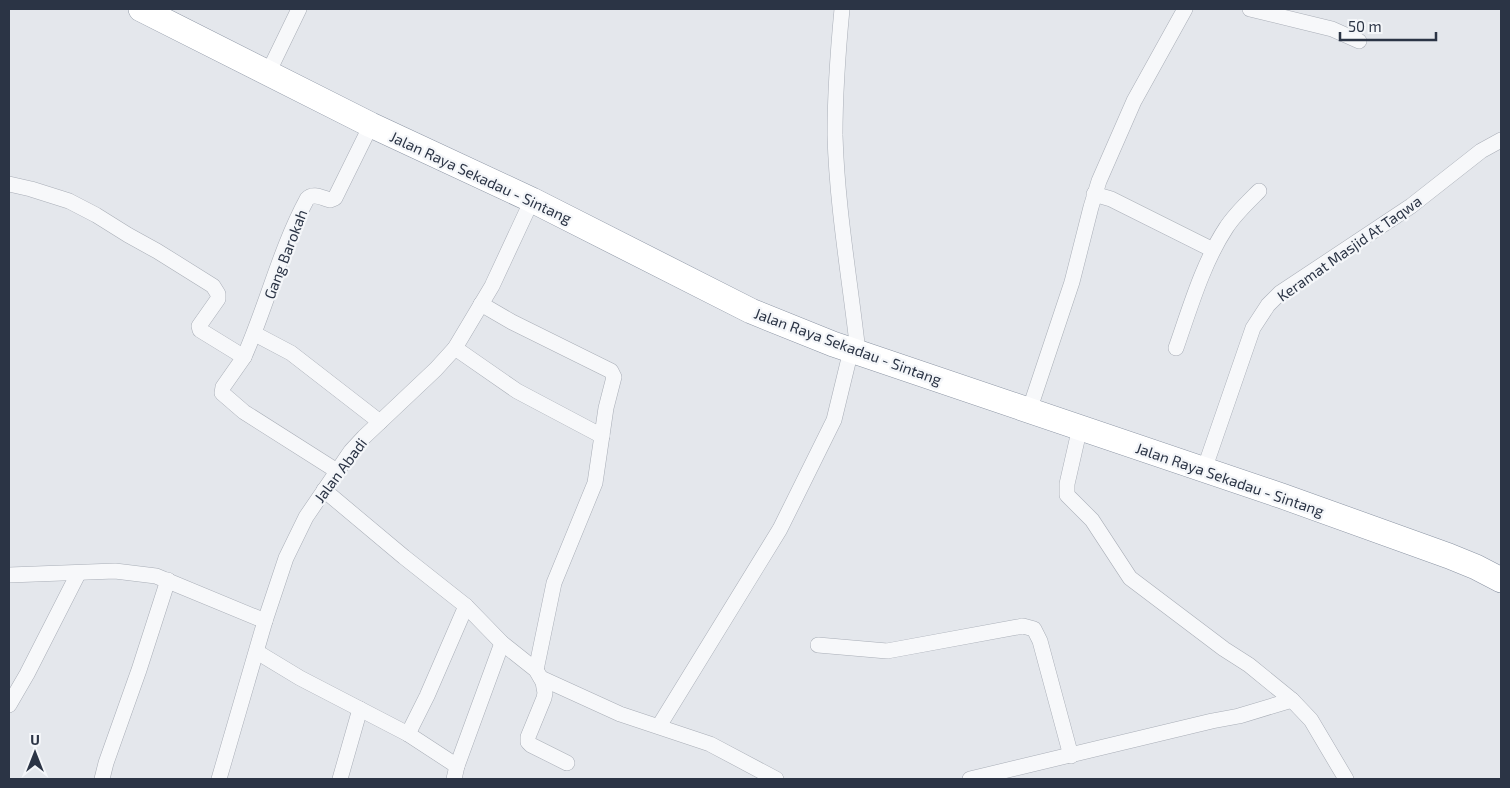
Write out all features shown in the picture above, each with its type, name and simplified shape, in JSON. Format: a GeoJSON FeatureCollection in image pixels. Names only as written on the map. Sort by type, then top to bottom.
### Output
{"type":"FeatureCollection","features":[{"type":"Feature","properties":{"kind":"highway","name":"Jalan Raya Sekadau - Sintang"},"geometry":{"type":"LineString","coordinates":[[141,9],[371,125],[532,200],[751,311],[854,351],[1282,496],[1449,556],[1501,580]]}},
{"type":"Feature","properties":{"kind":"street"},"geometry":{"type":"LineString","coordinates":[[268,73],[299,9]]}},
{"type":"Feature","properties":{"kind":"street"},"geometry":{"type":"LineString","coordinates":[[659,726],[780,529],[834,420],[854,351],[835,136],[836,72],[842,9]]}},
{"type":"Feature","properties":{"kind":"street"},"geometry":{"type":"LineString","coordinates":[[1030,411],[1072,282],[1094,194],[1134,101],[1185,9]]}},
{"type":"Feature","properties":{"kind":"street"},"geometry":{"type":"LineString","coordinates":[[1250,9],[1332,29],[1359,41]]}},
{"type":"Feature","properties":{"kind":"street","name":"Gang Barokah"},"geometry":{"type":"LineString","coordinates":[[337,471],[244,412],[222,393],[223,386],[244,357],[255,334],[275,274],[307,199],[310,196],[330,200],[335,198],[371,125]]}},
{"type":"Feature","properties":{"kind":"street","name":"Keramat Masjid At Taqwa"},"geometry":{"type":"LineString","coordinates":[[1204,470],[1253,328],[1268,305],[1280,293],[1411,206],[1481,151],[1501,140]]}},
{"type":"Feature","properties":{"kind":"street"},"geometry":{"type":"LineString","coordinates":[[9,184],[69,201],[157,251],[212,286],[218,294],[218,299],[199,326],[200,330],[244,357]]}},
{"type":"Feature","properties":{"kind":"street"},"geometry":{"type":"LineString","coordinates":[[1176,348],[1213,250],[1231,220],[1259,191]]}},
{"type":"Feature","properties":{"kind":"street"},"geometry":{"type":"LineString","coordinates":[[1094,194],[1110,199],[1213,250]]}},
{"type":"Feature","properties":{"kind":"street","name":"Jalan Abadi"},"geometry":{"type":"LineString","coordinates":[[219,779],[265,621],[286,558],[306,517],[351,451],[436,369],[455,348],[482,304],[532,200]]}},
{"type":"Feature","properties":{"kind":"street"},"geometry":{"type":"LineString","coordinates":[[482,304],[512,322],[594,362],[613,374],[614,380],[607,404],[594,483],[554,582],[538,674],[544,687],[544,698],[528,737],[528,742],[531,745],[567,763]]}},
{"type":"Feature","properties":{"kind":"street"},"geometry":{"type":"LineString","coordinates":[[255,334],[291,353],[380,422]]}},
{"type":"Feature","properties":{"kind":"street"},"geometry":{"type":"LineString","coordinates":[[455,348],[517,391],[602,436]]}},
{"type":"Feature","properties":{"kind":"street"},"geometry":{"type":"LineString","coordinates":[[1080,428],[1067,484],[1067,495],[1092,520],[1126,574],[1224,649],[1249,665],[1292,700],[1311,720],[1346,779]]}},
{"type":"Feature","properties":{"kind":"street"},"geometry":{"type":"LineString","coordinates":[[324,490],[466,606],[502,643],[538,674],[620,714],[710,744],[776,779]]}},
{"type":"Feature","properties":{"kind":"street"},"geometry":{"type":"LineString","coordinates":[[9,576],[115,572],[149,575],[168,580],[265,621]]}},
{"type":"Feature","properties":{"kind":"street"},"geometry":{"type":"LineString","coordinates":[[9,705],[78,574]]}},
{"type":"Feature","properties":{"kind":"street"},"geometry":{"type":"LineString","coordinates":[[102,779],[168,580]]}},
{"type":"Feature","properties":{"kind":"street"},"geometry":{"type":"LineString","coordinates":[[408,734],[427,696],[466,606]]}},
{"type":"Feature","properties":{"kind":"street"},"geometry":{"type":"LineString","coordinates":[[818,644],[887,651],[1023,626],[1034,629],[1040,640],[1071,756]]}},
{"type":"Feature","properties":{"kind":"street"},"geometry":{"type":"LineString","coordinates":[[257,652],[300,678],[408,734],[456,772],[502,643]]}},
{"type":"Feature","properties":{"kind":"street"},"geometry":{"type":"LineString","coordinates":[[970,779],[1240,716],[1292,700]]}},
{"type":"Feature","properties":{"kind":"street"},"geometry":{"type":"LineString","coordinates":[[340,779],[360,709]]}}]}
